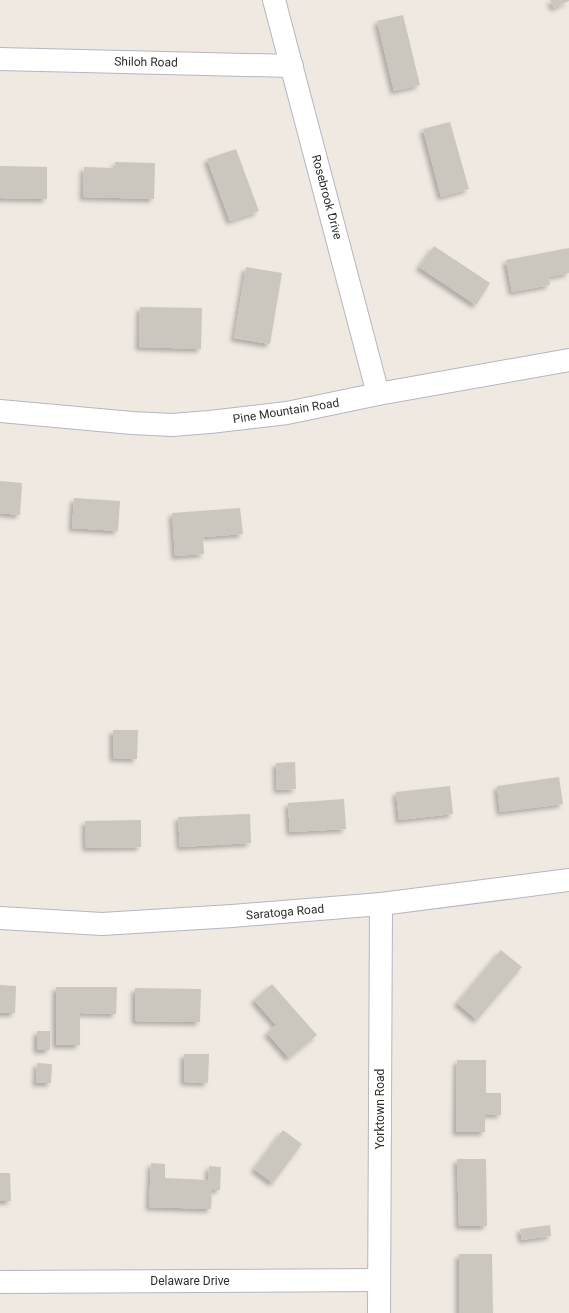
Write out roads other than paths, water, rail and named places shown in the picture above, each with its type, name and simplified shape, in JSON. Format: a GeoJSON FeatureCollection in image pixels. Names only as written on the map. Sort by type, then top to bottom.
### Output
{"type":"FeatureCollection","features":[{"type":"Feature","properties":{"kind":"street","name":"Rosebrook Drive"},"geometry":{"type":"LineString","coordinates":[[274,0],[378,394]]}},
{"type":"Feature","properties":{"kind":"street","name":"Shiloh Road"},"geometry":{"type":"LineString","coordinates":[[0,59],[292,66]]}},
{"type":"Feature","properties":{"kind":"street","name":"Pine Mountain Road"},"geometry":{"type":"LineString","coordinates":[[0,411],[132,423],[172,425],[287,413],[378,394],[569,360]]}},
{"type":"Feature","properties":{"kind":"street","name":"Saratoga Road"},"geometry":{"type":"LineString","coordinates":[[0,918],[102,924],[232,916],[381,904],[569,880]]}},
{"type":"Feature","properties":{"kind":"street","name":"Yorktown Road"},"geometry":{"type":"LineString","coordinates":[[379,1313],[381,904]]}},
{"type":"Feature","properties":{"kind":"street","name":"Delaware Drive"},"geometry":{"type":"LineString","coordinates":[[0,1282],[379,1280]]}}]}
